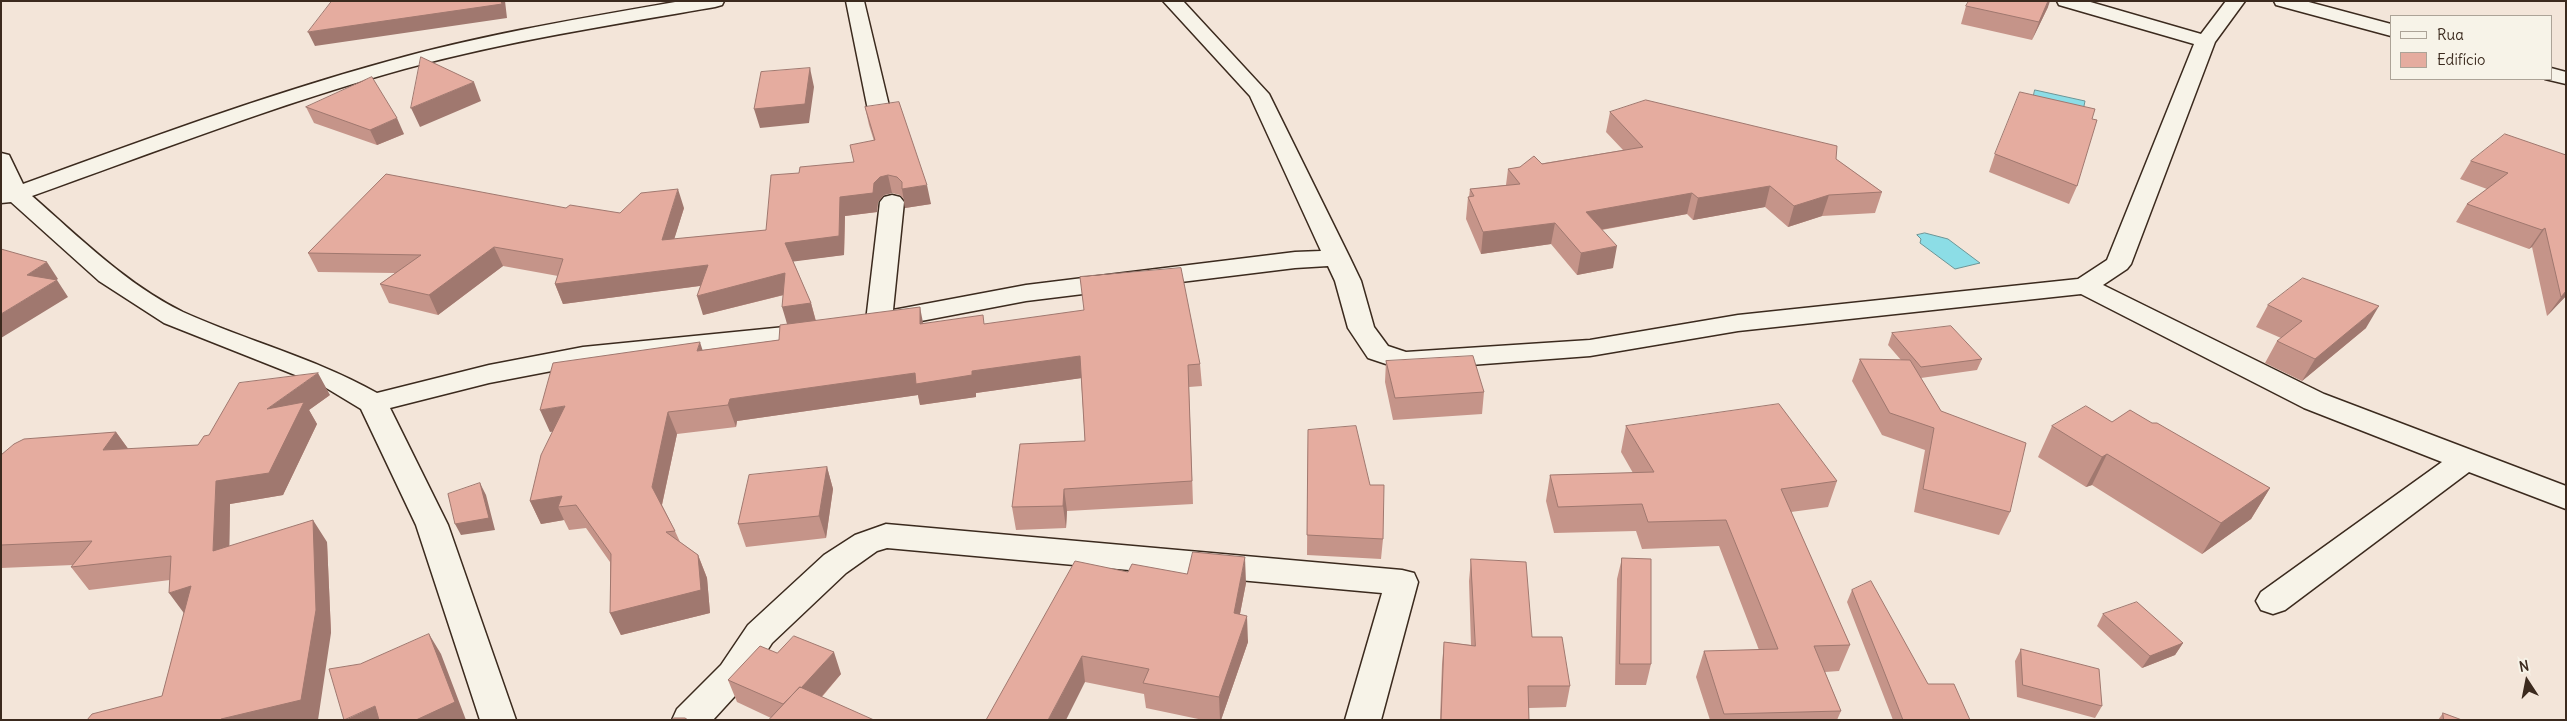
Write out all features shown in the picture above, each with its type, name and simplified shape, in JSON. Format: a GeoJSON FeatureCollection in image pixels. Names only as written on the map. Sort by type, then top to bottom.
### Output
{"type":"FeatureCollection","features":[{"type":"Feature","properties":{"kind":"street"},"geometry":{"type":"LineString","coordinates":[[9,195],[281,100],[397,65],[486,43],[716,1]]}},
{"type":"Feature","properties":{"kind":"street"},"geometry":{"type":"LineString","coordinates":[[855,1],[879,110]]}},
{"type":"Feature","properties":{"kind":"street"},"geometry":{"type":"LineString","coordinates":[[1172,1],[1259,94],[1338,258],[1348,281],[1361,328],[1378,352],[1404,361],[1590,348],[1738,323],[2085,286],[2118,264],[2205,42],[2236,1]]}},
{"type":"Feature","properties":{"kind":"street"},"geometry":{"type":"LineString","coordinates":[[2066,1],[2205,42]]}},
{"type":"Feature","properties":{"kind":"street"},"geometry":{"type":"LineString","coordinates":[[2284,1],[2390,30]]}},
{"type":"Feature","properties":{"kind":"street"},"geometry":{"type":"LineString","coordinates":[[2552,74],[2566,78]]}},
{"type":"Feature","properties":{"kind":"street"},"geometry":{"type":"LineString","coordinates":[[1,160],[9,195],[108,276],[173,317],[334,380],[373,403],[398,460],[432,525],[498,720]]}},
{"type":"Feature","properties":{"kind":"street"},"geometry":{"type":"LineString","coordinates":[[879,320],[892,202]]}},
{"type":"Feature","properties":{"kind":"street"},"geometry":{"type":"LineString","coordinates":[[373,403],[489,374],[583,356],[797,336],[1026,292],[1295,260],[1338,258]]}},
{"type":"Feature","properties":{"kind":"street"},"geometry":{"type":"LineString","coordinates":[[2085,286],[2314,401],[2566,498]]}},
{"type":"Feature","properties":{"kind":"street"},"geometry":{"type":"LineString","coordinates":[[2273,601],[2465,460]]}},
{"type":"Feature","properties":{"kind":"street"},"geometry":{"type":"LineString","coordinates":[[690,720],[732,675],[760,634],[836,564],[866,543],[886,536],[1402,582],[1363,720]]}},
{"type":"Feature","properties":{"kind":"water"},"geometry":{"type":"Polygon","coordinates":[[[2035,90],[2085,101],[2082,116],[2033,99],[2035,90]]]}},
{"type":"Feature","properties":{"kind":"water"},"geometry":{"type":"Polygon","coordinates":[[[1925,233],[1948,239],[1980,263],[1955,269],[1920,243],[1921,239],[1917,235],[1925,233]]]}},
{"type":"Feature","properties":{"kind":"building"},"geometry":{"type":"Polygon","coordinates":[[[332,1],[501,1],[502,4],[308,32],[332,1]]]}},
{"type":"Feature","properties":{"kind":"building"},"geometry":{"type":"Polygon","coordinates":[[[1969,1],[2048,1],[2039,22],[1966,6],[1969,1]]]}},
{"type":"Feature","properties":{"kind":"building"},"geometry":{"type":"Polygon","coordinates":[[[421,57],[474,82],[411,108],[421,57]]]}},
{"type":"Feature","properties":{"kind":"building"},"geometry":{"type":"Polygon","coordinates":[[[810,68],[805,104],[754,109],[761,72],[810,68]]]}},
{"type":"Feature","properties":{"kind":"building"},"geometry":{"type":"Polygon","coordinates":[[[372,77],[397,118],[370,130],[306,107],[372,77]]]}},
{"type":"Feature","properties":{"kind":"building"},"geometry":{"type":"Polygon","coordinates":[[[2020,92],[2095,109],[2092,119],[2097,120],[2077,186],[1995,154],[2020,92]]]}},
{"type":"Feature","properties":{"kind":"building"},"geometry":{"type":"Polygon","coordinates":[[[1646,100],[1837,146],[1836,159],[1882,192],[1829,195],[1794,206],[1770,186],[1698,198],[1692,193],[1586,212],[1617,246],[1581,253],[1555,223],[1483,232],[1468,197],[1474,196],[1470,189],[1520,184],[1508,169],[1520,167],[1534,156],[1542,164],[1643,147],[1610,112],[1646,100]]]}},
{"type":"Feature","properties":{"kind":"building"},"geometry":{"type":"Polygon","coordinates":[[[899,102],[927,185],[902,189],[902,182],[897,177],[888,175],[880,177],[874,183],[873,193],[840,197],[839,236],[785,243],[811,303],[782,307],[785,273],[697,296],[708,265],[555,284],[563,259],[494,247],[429,295],[380,284],[421,255],[308,253],[386,174],[566,208],[570,205],[620,213],[641,193],[678,189],[662,240],[766,230],[771,175],[799,173],[800,167],[854,162],[850,145],[875,140],[865,107],[899,102]]]}},
{"type":"Feature","properties":{"kind":"building"},"geometry":{"type":"Polygon","coordinates":[[[2505,134],[2566,155],[2566,291],[2561,297],[2545,228],[2542,230],[2467,204],[2508,173],[2471,161],[2505,134]]]}},
{"type":"Feature","properties":{"kind":"building"},"geometry":{"type":"Polygon","coordinates":[[[1,249],[47,262],[27,275],[57,280],[1,314],[1,249]]]}},
{"type":"Feature","properties":{"kind":"building"},"geometry":{"type":"Polygon","coordinates":[[[1181,268],[1200,364],[1188,365],[1192,481],[1064,489],[1063,506],[1012,507],[1020,444],[1085,441],[1080,356],[972,371],[972,375],[916,384],[915,373],[730,399],[728,405],[668,412],[652,487],[675,531],[666,532],[698,555],[701,590],[610,613],[611,554],[576,505],[558,507],[562,496],[530,501],[541,455],[565,406],[540,410],[553,363],[700,342],[697,351],[779,340],[780,325],[920,307],[920,324],[983,315],[984,324],[1084,310],[1080,277],[1181,268]]]}},
{"type":"Feature","properties":{"kind":"building"},"geometry":{"type":"Polygon","coordinates":[[[2303,278],[2379,306],[2315,359],[2277,341],[2302,321],[2268,305],[2303,278]]]}},
{"type":"Feature","properties":{"kind":"building"},"geometry":{"type":"Polygon","coordinates":[[[1951,326],[1982,359],[1921,367],[1892,333],[1951,326]]]}},
{"type":"Feature","properties":{"kind":"building"},"geometry":{"type":"Polygon","coordinates":[[[1473,356],[1484,392],[1395,398],[1386,361],[1473,356]]]}},
{"type":"Feature","properties":{"kind":"building"},"geometry":{"type":"Polygon","coordinates":[[[1860,359],[1910,360],[1941,411],[2026,443],[2010,512],[1923,489],[1934,428],[1890,413],[1860,359]]]}},
{"type":"Feature","properties":{"kind":"building"},"geometry":{"type":"Polygon","coordinates":[[[318,373],[267,409],[304,402],[269,473],[216,481],[213,551],[313,520],[316,610],[301,700],[220,720],[87,720],[92,714],[162,696],[191,586],[169,593],[171,556],[71,567],[92,541],[1,545],[1,455],[14,444],[24,439],[116,432],[103,450],[198,445],[204,436],[209,435],[239,383],[318,373]]]}},
{"type":"Feature","properties":{"kind":"building"},"geometry":{"type":"Polygon","coordinates":[[[1779,404],[1837,481],[1781,489],[1850,645],[1814,646],[1841,711],[1724,714],[1704,651],[1778,649],[1726,520],[1648,522],[1642,504],[1558,507],[1550,475],[1654,472],[1626,426],[1779,404]]]}},
{"type":"Feature","properties":{"kind":"building"},"geometry":{"type":"Polygon","coordinates":[[[2086,406],[2112,422],[2130,410],[2152,423],[2157,423],[2270,488],[2221,523],[2107,454],[2102,457],[2052,426],[2086,406]]]}},
{"type":"Feature","properties":{"kind":"building"},"geometry":{"type":"Polygon","coordinates":[[[1356,426],[1370,485],[1384,485],[1383,539],[1307,535],[1308,430],[1356,426]]]}},
{"type":"Feature","properties":{"kind":"building"},"geometry":{"type":"Polygon","coordinates":[[[827,467],[819,516],[738,524],[749,475],[827,467]]]}},
{"type":"Feature","properties":{"kind":"building"},"geometry":{"type":"Polygon","coordinates":[[[480,483],[489,518],[455,524],[448,494],[480,483]]]}},
{"type":"Feature","properties":{"kind":"building"},"geometry":{"type":"Polygon","coordinates":[[[1193,552],[1245,557],[1234,613],[1247,616],[1219,697],[1143,683],[1149,669],[1082,656],[1048,720],[986,720],[1075,561],[1128,572],[1132,564],[1187,574],[1193,552]]]}},
{"type":"Feature","properties":{"kind":"building"},"geometry":{"type":"Polygon","coordinates":[[[1622,558],[1651,559],[1651,664],[1620,664],[1622,558]]]}},
{"type":"Feature","properties":{"kind":"building"},"geometry":{"type":"Polygon","coordinates":[[[1471,559],[1526,562],[1532,637],[1562,637],[1570,686],[1528,686],[1529,720],[1441,720],[1444,642],[1475,646],[1471,559]]]}},
{"type":"Feature","properties":{"kind":"building"},"geometry":{"type":"Polygon","coordinates":[[[1871,581],[1928,684],[1954,684],[1970,720],[1903,720],[1852,590],[1871,581]]]}},
{"type":"Feature","properties":{"kind":"building"},"geometry":{"type":"Polygon","coordinates":[[[2137,602],[2183,643],[2150,656],[2103,614],[2137,602]]]}},
{"type":"Feature","properties":{"kind":"building"},"geometry":{"type":"Polygon","coordinates":[[[429,634],[455,702],[416,720],[379,720],[375,706],[344,720],[329,669],[360,664],[429,634]]]}},
{"type":"Feature","properties":{"kind":"building"},"geometry":{"type":"Polygon","coordinates":[[[794,636],[834,652],[801,688],[783,704],[728,680],[760,646],[777,653],[794,636]]]}},
{"type":"Feature","properties":{"kind":"building"},"geometry":{"type":"Polygon","coordinates":[[[2021,649],[2099,669],[2102,706],[2023,685],[2021,649]]]}},
{"type":"Feature","properties":{"kind":"building"},"geometry":{"type":"Polygon","coordinates":[[[800,687],[874,720],[769,720],[800,687]]]}},
{"type":"Feature","properties":{"kind":"building"},"geometry":{"type":"Polygon","coordinates":[[[2443,713],[2462,720],[2444,720],[2443,713]]]}},
{"type":"Feature","properties":{"kind":"building"},"geometry":{"type":"Polygon","coordinates":[[[674,718],[685,718],[688,720],[672,720],[674,718]]]}}]}
